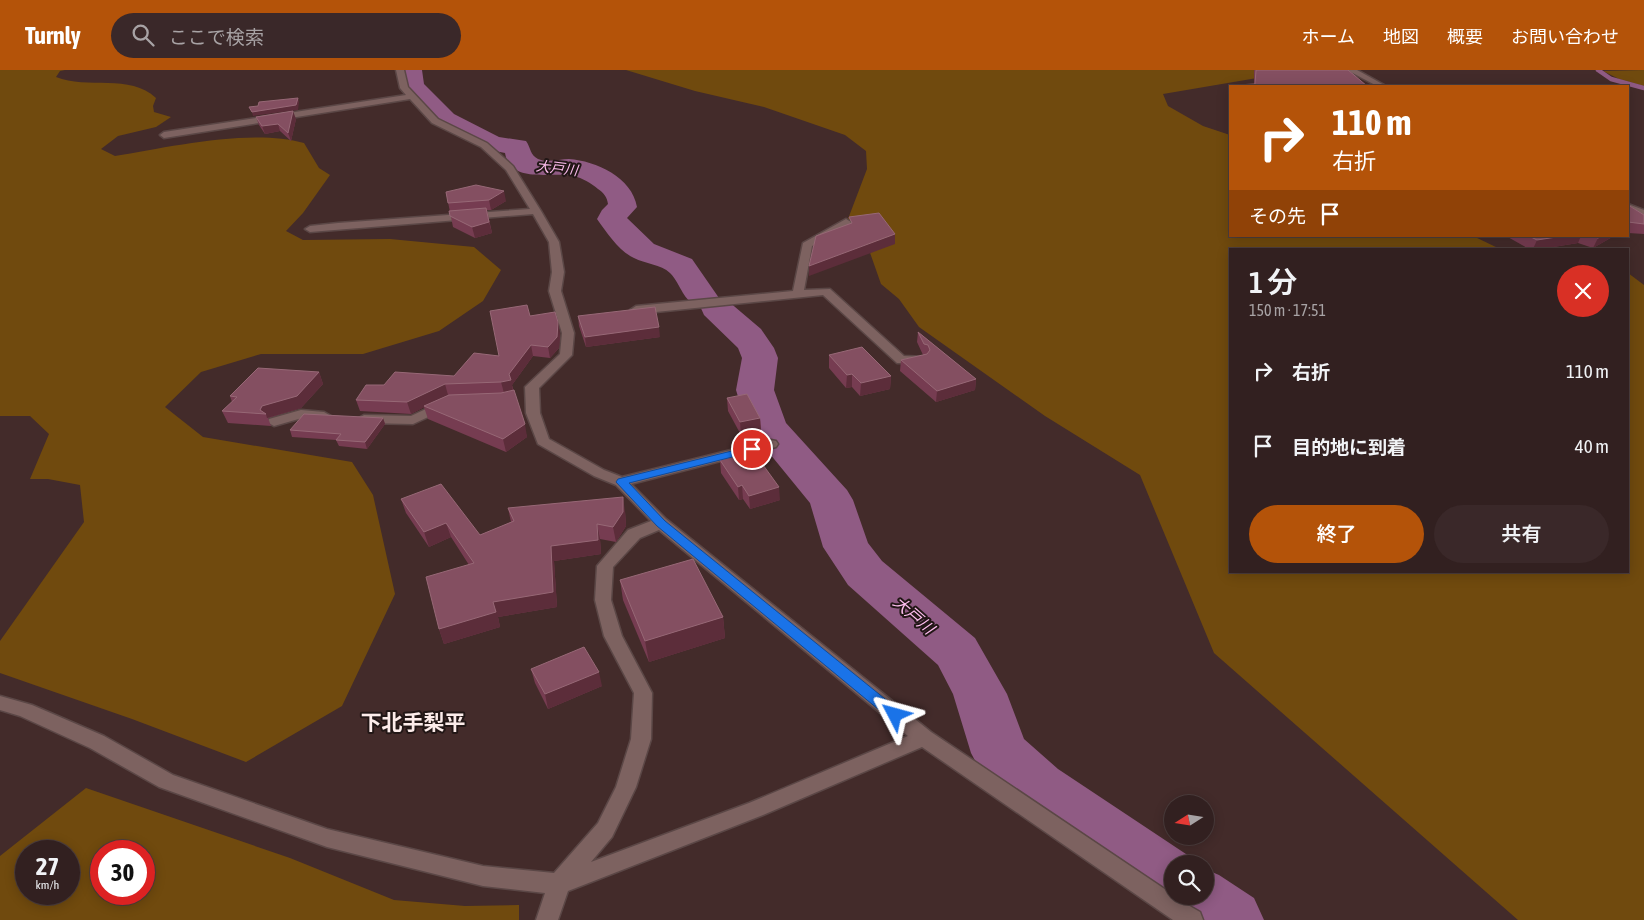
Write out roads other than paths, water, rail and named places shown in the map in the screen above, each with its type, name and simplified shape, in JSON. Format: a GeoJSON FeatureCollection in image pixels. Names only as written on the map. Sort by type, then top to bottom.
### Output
{"type":"FeatureCollection","features":[{"type":"Feature","properties":{"kind":"street"},"geometry":{"type":"LineString","coordinates":[[400,70],[404,88],[435,120],[484,145],[510,168],[554,242],[558,272],[555,291],[570,321],[566,355],[527,393],[543,441],[599,473],[622,482],[661,523],[924,738],[1192,920]]}},
{"type":"Feature","properties":{"kind":"street"},"geometry":{"type":"LineString","coordinates":[[1351,70],[1380,85]]}},
{"type":"Feature","properties":{"kind":"street"},"geometry":{"type":"LineString","coordinates":[[164,135],[412,96]]}},
{"type":"Feature","properties":{"kind":"street"},"geometry":{"type":"LineString","coordinates":[[1629,208],[1644,215]]}},
{"type":"Feature","properties":{"kind":"street"},"geometry":{"type":"LineString","coordinates":[[310,228],[394,220],[421,221],[536,211]]}},
{"type":"Feature","properties":{"kind":"street"},"geometry":{"type":"LineString","coordinates":[[798,292],[807,245],[846,222]]}},
{"type":"Feature","properties":{"kind":"street"},"geometry":{"type":"LineString","coordinates":[[624,312],[798,292],[826,291],[902,360],[922,360]]}},
{"type":"Feature","properties":{"kind":"street"},"geometry":{"type":"LineString","coordinates":[[274,422],[301,414],[413,420],[449,402],[458,401]]}},
{"type":"Feature","properties":{"kind":"street"},"geometry":{"type":"LineString","coordinates":[[622,482],[771,444]]}},
{"type":"Feature","properties":{"kind":"street"},"geometry":{"type":"LineString","coordinates":[[547,920],[559,884],[605,830],[626,786],[641,739],[643,693],[613,636],[603,600],[605,566],[634,534],[661,523]]}},
{"type":"Feature","properties":{"kind":"street"},"geometry":{"type":"LineString","coordinates":[[0,703],[25,710],[97,742],[166,781],[327,838],[483,876],[559,884],[756,809],[924,738]]}},
{"type":"Feature","properties":{"kind":"waterway","name":"大戸川"},"geometry":{"type":"LineString","coordinates":[[411,70],[413,86],[445,119],[494,144],[517,146],[519,158],[534,167],[575,168],[598,176],[606,181],[622,200],[623,207],[612,216],[612,219],[633,243],[643,251],[673,261],[681,266],[703,297]]}},
{"type":"Feature","properties":{"kind":"waterway"},"geometry":{"type":"LineString","coordinates":[[1598,70],[1611,79],[1644,88]]}},
{"type":"Feature","properties":{"kind":"waterway","name":"大戸川"},"geometry":{"type":"LineString","coordinates":[[716,308],[748,337],[756,348],[760,358],[755,390],[767,426],[831,500],[846,547],[865,573],[957,652],[980,694],[1000,753],[1037,787],[1164,875]]}},
{"type":"Feature","properties":{"kind":"waterway","name":"大戸川"},"geometry":{"type":"LineString","coordinates":[[1209,905],[1231,920]]}},
{"type":"Feature","properties":{"kind":"district","name":"下北手梨平"},"geometry":{"type":"Point","coordinates":[413,722]}}]}
